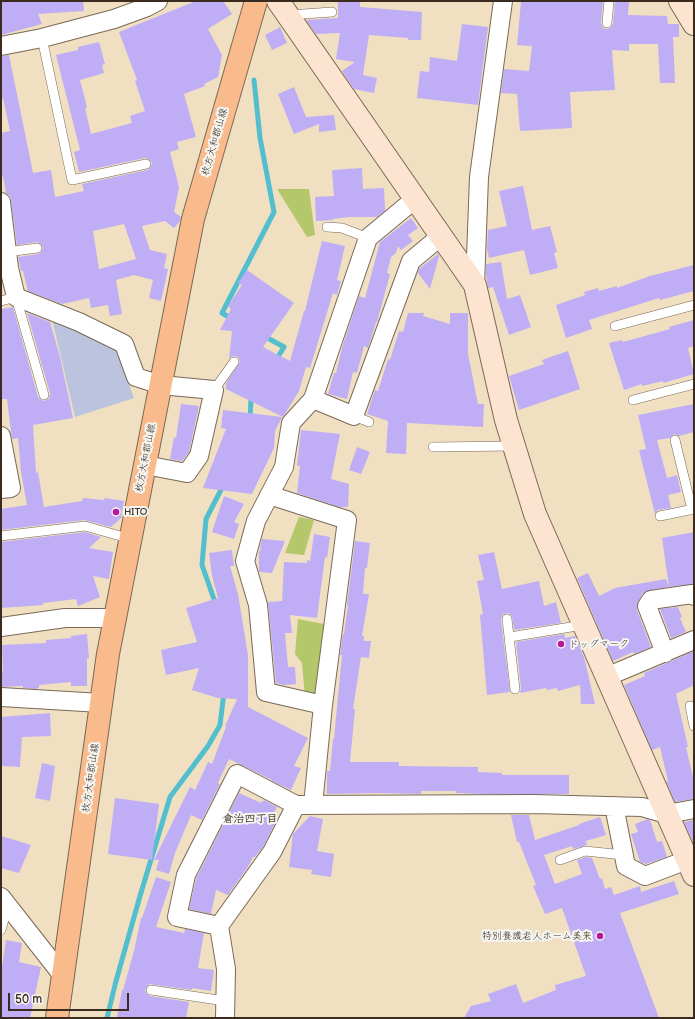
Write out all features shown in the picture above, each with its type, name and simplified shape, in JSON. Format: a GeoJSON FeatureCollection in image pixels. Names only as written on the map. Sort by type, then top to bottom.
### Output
{"type":"FeatureCollection","features":[{"type":"Feature","properties":{"kind":"main road","name":"枚方大和郡山線"},"geometry":{"type":"LineString","coordinates":[[57,1018],[108,654],[193,219],[256,1]]}},
{"type":"Feature","properties":{"kind":"street"},"geometry":{"type":"LineString","coordinates":[[1,46],[42,38],[114,18],[147,7],[158,1]]}},
{"type":"Feature","properties":{"kind":"street"},"geometry":{"type":"LineString","coordinates":[[503,1],[480,177],[475,285],[506,420],[536,514],[583,625],[692,869],[645,876],[626,866],[614,806]]}},
{"type":"Feature","properties":{"kind":"street"},"geometry":{"type":"LineString","coordinates":[[680,1],[694,24]]}},
{"type":"Feature","properties":{"kind":"street"},"geometry":{"type":"LineString","coordinates":[[283,8],[475,285]]}},
{"type":"Feature","properties":{"kind":"street"},"geometry":{"type":"LineString","coordinates":[[323,705],[266,692],[258,605],[245,561],[256,521],[284,467],[291,423],[313,399],[368,238],[415,199]]}},
{"type":"Feature","properties":{"kind":"street"},"geometry":{"type":"LineString","coordinates":[[1,202],[2,227],[7,252],[8,299],[79,322],[124,344],[136,377],[161,385],[214,390],[200,456],[187,474],[145,465]]}},
{"type":"Feature","properties":{"kind":"street"},"geometry":{"type":"LineString","coordinates":[[313,399],[362,419],[412,261],[441,236]]}},
{"type":"Feature","properties":{"kind":"street"},"geometry":{"type":"LineString","coordinates":[[1,436],[11,488],[1,489]]}},
{"type":"Feature","properties":{"kind":"street"},"geometry":{"type":"LineString","coordinates":[[225,1009],[226,969],[220,926],[305,805],[323,705],[347,520],[269,495]]}},
{"type":"Feature","properties":{"kind":"street"},"geometry":{"type":"LineString","coordinates":[[665,653],[647,606],[651,600],[692,594],[694,596]]}},
{"type":"Feature","properties":{"kind":"street"},"geometry":{"type":"LineString","coordinates":[[1,627],[65,618],[115,618]]}},
{"type":"Feature","properties":{"kind":"street"},"geometry":{"type":"LineString","coordinates":[[606,677],[694,640]]}},
{"type":"Feature","properties":{"kind":"street"},"geometry":{"type":"LineString","coordinates":[[1,696],[101,703]]}},
{"type":"Feature","properties":{"kind":"street"},"geometry":{"type":"LineString","coordinates":[[220,926],[177,917],[186,876],[237,774],[305,805],[535,804],[642,807],[667,814],[694,809]]}},
{"type":"Feature","properties":{"kind":"street"},"geometry":{"type":"LineString","coordinates":[[4,901],[63,976]]}},
{"type":"Feature","properties":{"kind":"lane"},"geometry":{"type":"LineString","coordinates":[[608,23],[609,1]]}},
{"type":"Feature","properties":{"kind":"lane"},"geometry":{"type":"LineString","coordinates":[[283,8],[332,12]]}},
{"type":"Feature","properties":{"kind":"lane"},"geometry":{"type":"LineString","coordinates":[[42,38],[72,180],[146,164]]}},
{"type":"Feature","properties":{"kind":"lane"},"geometry":{"type":"LineString","coordinates":[[327,227],[342,228],[368,238]]}},
{"type":"Feature","properties":{"kind":"lane"},"geometry":{"type":"LineString","coordinates":[[7,252],[37,248]]}},
{"type":"Feature","properties":{"kind":"lane"},"geometry":{"type":"LineString","coordinates":[[8,299],[44,395]]}},
{"type":"Feature","properties":{"kind":"lane"},"geometry":{"type":"LineString","coordinates":[[614,326],[694,305]]}},
{"type":"Feature","properties":{"kind":"lane"},"geometry":{"type":"LineString","coordinates":[[214,390],[234,362]]}},
{"type":"Feature","properties":{"kind":"lane"},"geometry":{"type":"LineString","coordinates":[[633,400],[694,384]]}},
{"type":"Feature","properties":{"kind":"lane"},"geometry":{"type":"LineString","coordinates":[[660,516],[693,510],[675,440]]}},
{"type":"Feature","properties":{"kind":"lane"},"geometry":{"type":"LineString","coordinates":[[433,447],[514,446]]}},
{"type":"Feature","properties":{"kind":"lane"},"geometry":{"type":"LineString","coordinates":[[1,536],[85,526],[131,539]]}},
{"type":"Feature","properties":{"kind":"lane"},"geometry":{"type":"LineString","coordinates":[[507,619],[514,689]]}},
{"type":"Feature","properties":{"kind":"lane"},"geometry":{"type":"LineString","coordinates":[[510,637],[583,625]]}},
{"type":"Feature","properties":{"kind":"lane"},"geometry":{"type":"LineString","coordinates":[[690,706],[694,726]]}},
{"type":"Feature","properties":{"kind":"lane"},"geometry":{"type":"LineString","coordinates":[[560,860],[585,851],[624,855]]}},
{"type":"Feature","properties":{"kind":"lane"},"geometry":{"type":"LineString","coordinates":[[1,930],[4,901]]}},
{"type":"Feature","properties":{"kind":"lane"},"geometry":{"type":"LineString","coordinates":[[151,990],[225,1009]]}},
{"type":"Feature","properties":{"kind":"shaded area"},"geometry":{"type":"Polygon","coordinates":[[[52,319],[116,349],[134,398],[75,417],[52,319]]]}},
{"type":"Feature","properties":{"kind":"green space"},"geometry":{"type":"Polygon","coordinates":[[[277,189],[309,189],[315,235],[307,237],[277,189]]]}},
{"type":"Feature","properties":{"kind":"green space"},"geometry":{"type":"Polygon","coordinates":[[[299,517],[314,520],[304,555],[285,553],[299,517]]]}},
{"type":"Feature","properties":{"kind":"green space"},"geometry":{"type":"Polygon","coordinates":[[[298,619],[324,624],[315,697],[305,697],[302,663],[295,654],[298,619]]]}},
{"type":"Feature","properties":{"kind":"building"},"geometry":{"type":"Polygon","coordinates":[[[1,1],[83,1],[84,11],[38,14],[42,24],[1,35],[1,1]]]}},
{"type":"Feature","properties":{"kind":"building"},"geometry":{"type":"Polygon","coordinates":[[[196,1],[223,1],[232,14],[208,29],[222,55],[218,77],[204,84],[205,86],[184,94],[196,137],[177,142],[179,149],[170,152],[179,187],[174,212],[181,217],[180,221],[174,228],[165,221],[142,226],[150,250],[167,254],[164,268],[168,269],[161,301],[149,298],[153,280],[134,275],[116,280],[122,314],[110,316],[108,305],[91,308],[89,298],[62,304],[28,291],[18,257],[38,254],[43,248],[41,244],[37,242],[17,245],[10,196],[6,193],[3,176],[1,177],[1,133],[10,131],[3,98],[1,99],[1,56],[9,55],[33,173],[51,170],[55,197],[84,191],[82,184],[147,170],[150,168],[152,163],[150,160],[145,158],[79,172],[74,152],[80,150],[56,55],[78,50],[78,47],[99,42],[105,64],[102,65],[104,73],[80,80],[87,107],[85,108],[91,134],[132,123],[130,116],[145,111],[135,81],[137,80],[119,32],[196,1]],[[124,224],[93,231],[99,269],[136,259],[124,224]]]}},
{"type":"Feature","properties":{"kind":"building"},"geometry":{"type":"Polygon","coordinates":[[[338,1],[360,1],[360,7],[422,12],[421,40],[408,40],[408,38],[369,35],[363,75],[377,78],[374,93],[354,89],[342,71],[355,62],[336,59],[340,33],[316,34],[306,20],[338,18],[338,1]]]}},
{"type":"Feature","properties":{"kind":"building"},"geometry":{"type":"Polygon","coordinates":[[[521,1],[603,1],[601,23],[603,28],[606,29],[610,28],[613,24],[615,1],[629,1],[628,15],[667,16],[668,24],[679,24],[679,37],[673,37],[675,83],[660,83],[658,44],[629,44],[629,51],[612,50],[615,90],[570,92],[572,128],[520,131],[517,94],[501,93],[504,69],[529,71],[532,46],[517,45],[521,1]]]}},
{"type":"Feature","properties":{"kind":"building"},"geometry":{"type":"Polygon","coordinates":[[[462,24],[488,27],[478,105],[417,98],[420,71],[429,72],[430,57],[457,61],[462,24]]]}},
{"type":"Feature","properties":{"kind":"building"},"geometry":{"type":"Polygon","coordinates":[[[280,27],[287,43],[272,50],[265,35],[280,27]]]}},
{"type":"Feature","properties":{"kind":"building"},"geometry":{"type":"Polygon","coordinates":[[[294,87],[306,117],[334,115],[336,130],[319,132],[319,124],[294,134],[278,94],[294,87]]]}},
{"type":"Feature","properties":{"kind":"building"},"geometry":{"type":"Polygon","coordinates":[[[362,168],[363,189],[384,188],[385,211],[377,217],[349,217],[316,221],[315,197],[334,196],[332,170],[362,168]]]}},
{"type":"Feature","properties":{"kind":"building"},"geometry":{"type":"Polygon","coordinates":[[[523,186],[532,230],[550,226],[557,252],[554,253],[558,268],[530,275],[524,250],[489,258],[487,248],[488,230],[507,226],[499,191],[523,186]]]}},
{"type":"Feature","properties":{"kind":"building"},"geometry":{"type":"Polygon","coordinates":[[[411,218],[418,228],[408,235],[413,241],[401,250],[398,246],[396,253],[391,257],[387,273],[390,274],[377,322],[368,348],[364,346],[357,373],[353,372],[347,399],[328,394],[334,373],[336,373],[342,348],[359,296],[365,298],[380,242],[411,218]]]}},
{"type":"Feature","properties":{"kind":"building"},"geometry":{"type":"Polygon","coordinates":[[[322,241],[345,246],[337,280],[341,281],[337,295],[333,293],[310,368],[306,367],[299,391],[283,417],[226,389],[226,383],[240,362],[238,357],[235,356],[229,359],[232,331],[220,330],[231,309],[228,306],[242,285],[238,283],[247,270],[294,303],[263,347],[290,361],[305,311],[322,241]]]}},
{"type":"Feature","properties":{"kind":"building"},"geometry":{"type":"Polygon","coordinates":[[[438,254],[439,256],[430,289],[418,273],[419,269],[438,254]]]}},
{"type":"Feature","properties":{"kind":"building"},"geometry":{"type":"Polygon","coordinates":[[[501,262],[507,299],[520,295],[531,327],[509,335],[493,287],[488,288],[486,274],[486,264],[501,262]]]}},
{"type":"Feature","properties":{"kind":"building"},"geometry":{"type":"Polygon","coordinates":[[[694,265],[694,291],[660,300],[659,298],[589,320],[592,329],[566,338],[556,305],[585,295],[584,292],[598,288],[599,291],[617,286],[617,288],[650,276],[694,265]]]}},
{"type":"Feature","properties":{"kind":"building"},"geometry":{"type":"Polygon","coordinates":[[[13,307],[38,397],[43,401],[49,399],[50,393],[27,313],[50,322],[60,357],[73,418],[33,425],[36,473],[38,472],[44,507],[82,501],[83,498],[104,500],[105,498],[124,501],[121,518],[111,527],[84,520],[1,530],[1,509],[27,505],[21,472],[18,438],[12,439],[7,399],[1,399],[1,309],[13,307]]]}},
{"type":"Feature","properties":{"kind":"building"},"geometry":{"type":"Polygon","coordinates":[[[408,313],[424,313],[423,316],[450,324],[450,313],[468,313],[468,354],[478,404],[484,404],[483,427],[407,423],[406,454],[386,453],[388,421],[367,414],[375,390],[378,391],[388,359],[390,360],[399,331],[403,332],[408,313]]]}},
{"type":"Feature","properties":{"kind":"building"},"geometry":{"type":"Polygon","coordinates":[[[694,320],[694,346],[688,348],[694,374],[663,383],[663,381],[642,386],[642,384],[624,390],[609,343],[622,340],[623,342],[670,329],[669,327],[694,320]]]}},
{"type":"Feature","properties":{"kind":"building"},"geometry":{"type":"Polygon","coordinates":[[[568,351],[580,389],[519,410],[509,376],[544,364],[542,360],[568,351]]]}},
{"type":"Feature","properties":{"kind":"building"},"geometry":{"type":"Polygon","coordinates":[[[181,404],[199,406],[189,452],[182,461],[170,459],[174,437],[176,438],[181,404]]]}},
{"type":"Feature","properties":{"kind":"building"},"geometry":{"type":"Polygon","coordinates":[[[694,404],[694,432],[679,436],[674,434],[670,438],[657,440],[667,478],[677,475],[681,492],[668,495],[671,508],[658,510],[655,514],[639,450],[646,449],[638,415],[694,404]]]}},
{"type":"Feature","properties":{"kind":"building"},"geometry":{"type":"Polygon","coordinates":[[[223,410],[282,417],[275,431],[274,448],[252,494],[203,488],[226,429],[221,428],[223,410]]]}},
{"type":"Feature","properties":{"kind":"building"},"geometry":{"type":"Polygon","coordinates":[[[301,430],[340,434],[331,479],[349,484],[348,507],[339,507],[297,493],[300,466],[297,466],[301,430]]]}},
{"type":"Feature","properties":{"kind":"building"},"geometry":{"type":"Polygon","coordinates":[[[357,447],[370,452],[361,474],[349,470],[357,447]]]}},
{"type":"Feature","properties":{"kind":"building"},"geometry":{"type":"Polygon","coordinates":[[[224,496],[244,504],[234,522],[239,524],[234,539],[212,532],[224,496]]]}},
{"type":"Feature","properties":{"kind":"building"},"geometry":{"type":"Polygon","coordinates":[[[85,532],[101,537],[89,548],[113,552],[109,579],[93,576],[100,597],[78,606],[76,599],[43,603],[43,605],[1,608],[1,542],[85,532]]]}},
{"type":"Feature","properties":{"kind":"building"},"geometry":{"type":"Polygon","coordinates":[[[694,532],[694,584],[669,587],[662,538],[694,532]]]}},
{"type":"Feature","properties":{"kind":"building"},"geometry":{"type":"Polygon","coordinates":[[[314,534],[330,537],[327,558],[325,557],[317,618],[290,615],[292,633],[285,633],[288,667],[295,667],[296,684],[283,685],[276,683],[268,602],[282,601],[284,562],[307,563],[307,560],[310,561],[314,534]]]}},
{"type":"Feature","properties":{"kind":"building"},"geometry":{"type":"Polygon","coordinates":[[[262,539],[285,541],[272,573],[259,572],[259,553],[262,539]]]}},
{"type":"Feature","properties":{"kind":"building"},"geometry":{"type":"Polygon","coordinates":[[[355,541],[370,543],[367,568],[365,568],[363,594],[369,594],[362,636],[364,636],[364,641],[371,641],[369,658],[361,657],[353,709],[355,709],[350,762],[399,762],[399,766],[478,767],[478,772],[502,773],[502,775],[569,775],[569,794],[484,794],[456,793],[456,791],[421,791],[421,794],[327,794],[327,771],[330,771],[334,739],[342,655],[340,655],[348,605],[355,541]]]}},
{"type":"Feature","properties":{"kind":"building"},"geometry":{"type":"Polygon","coordinates":[[[232,550],[234,566],[230,566],[238,594],[248,655],[248,707],[308,738],[294,766],[301,768],[291,790],[229,759],[218,783],[220,784],[202,820],[191,815],[175,853],[169,874],[156,870],[159,860],[154,860],[190,787],[195,790],[208,762],[212,764],[226,727],[225,726],[237,699],[218,698],[192,690],[199,668],[166,675],[161,650],[197,642],[186,608],[218,598],[212,575],[209,553],[232,550]]]}},
{"type":"Feature","properties":{"kind":"building"},"geometry":{"type":"Polygon","coordinates":[[[494,552],[502,589],[539,581],[544,606],[556,602],[561,623],[514,630],[512,616],[509,613],[503,614],[501,620],[510,692],[487,695],[480,615],[483,614],[477,581],[484,580],[478,555],[494,552]]]}},
{"type":"Feature","properties":{"kind":"building"},"geometry":{"type":"Polygon","coordinates":[[[588,573],[599,596],[615,588],[666,579],[669,587],[646,591],[642,594],[637,604],[637,610],[651,647],[634,654],[633,652],[613,661],[577,578],[588,573]]]}},
{"type":"Feature","properties":{"kind":"building"},"geometry":{"type":"Polygon","coordinates":[[[678,607],[682,617],[680,618],[686,632],[671,638],[660,609],[678,607]]]}},
{"type":"Feature","properties":{"kind":"building"},"geometry":{"type":"Polygon","coordinates":[[[87,634],[89,658],[87,658],[87,686],[71,686],[71,682],[39,685],[39,688],[35,689],[23,688],[23,686],[1,687],[1,671],[3,671],[2,645],[46,643],[46,640],[71,638],[71,636],[87,634]]]}},
{"type":"Feature","properties":{"kind":"building"},"geometry":{"type":"Polygon","coordinates":[[[564,634],[565,638],[575,636],[584,657],[595,704],[581,704],[580,685],[558,691],[557,688],[547,690],[546,688],[520,693],[521,688],[516,642],[564,634]]]}},
{"type":"Feature","properties":{"kind":"building"},"geometry":{"type":"Polygon","coordinates":[[[694,651],[694,685],[676,694],[694,782],[694,799],[675,802],[666,781],[668,781],[660,747],[652,750],[624,685],[645,676],[644,673],[694,651]]]}},
{"type":"Feature","properties":{"kind":"building"},"geometry":{"type":"Polygon","coordinates":[[[50,713],[51,736],[22,737],[20,767],[1,766],[1,717],[50,713]]]}},
{"type":"Feature","properties":{"kind":"building"},"geometry":{"type":"Polygon","coordinates":[[[42,763],[55,766],[50,801],[35,798],[42,763]]]}},
{"type":"Feature","properties":{"kind":"building"},"geometry":{"type":"Polygon","coordinates":[[[239,793],[261,803],[261,801],[263,802],[264,800],[277,807],[272,817],[277,819],[263,847],[255,857],[253,857],[248,867],[228,895],[216,890],[211,914],[189,909],[196,879],[239,793]]]}},
{"type":"Feature","properties":{"kind":"building"},"geometry":{"type":"Polygon","coordinates":[[[115,798],[159,804],[152,860],[108,854],[115,798]]]}},
{"type":"Feature","properties":{"kind":"building"},"geometry":{"type":"Polygon","coordinates":[[[511,815],[529,815],[535,840],[600,817],[606,835],[586,841],[587,845],[573,849],[572,846],[544,855],[555,884],[582,874],[577,860],[586,857],[592,858],[600,879],[602,878],[605,889],[611,887],[614,895],[640,886],[641,892],[674,881],[679,894],[620,913],[659,1018],[464,1018],[471,1006],[491,1001],[488,994],[516,984],[523,1003],[556,990],[555,985],[586,976],[562,908],[545,914],[533,886],[536,885],[519,842],[517,842],[511,815]]]}},
{"type":"Feature","properties":{"kind":"building"},"geometry":{"type":"Polygon","coordinates":[[[310,816],[323,819],[317,851],[334,854],[331,877],[311,874],[312,870],[289,867],[293,834],[310,816]]]}},
{"type":"Feature","properties":{"kind":"building"},"geometry":{"type":"Polygon","coordinates":[[[648,819],[650,820],[657,842],[662,841],[667,857],[646,864],[640,862],[631,834],[638,832],[635,824],[648,819]]]}},
{"type":"Feature","properties":{"kind":"building"},"geometry":{"type":"Polygon","coordinates":[[[694,820],[694,844],[684,822],[694,820]]]}},
{"type":"Feature","properties":{"kind":"building"},"geometry":{"type":"Polygon","coordinates":[[[1,836],[31,845],[19,873],[1,868],[1,836]]]}},
{"type":"Feature","properties":{"kind":"building"},"geometry":{"type":"Polygon","coordinates":[[[156,877],[171,882],[156,927],[184,933],[185,929],[204,933],[198,968],[214,970],[211,991],[149,984],[145,990],[150,996],[189,1002],[186,1018],[117,1017],[122,990],[134,951],[141,918],[156,877]]]}},
{"type":"Feature","properties":{"kind":"building"},"geometry":{"type":"Polygon","coordinates":[[[6,940],[22,943],[19,962],[41,967],[30,1018],[1,1018],[1,966],[2,967],[6,940]]]}},
{"type":"Feature","properties":{"kind":"waterway"},"geometry":{"type":"LineString","coordinates":[[232,319],[222,313],[274,212],[260,138],[254,80]]}},
{"type":"Feature","properties":{"kind":"waterway"},"geometry":{"type":"LineString","coordinates":[[264,336],[284,347],[276,360]]}},
{"type":"Feature","properties":{"kind":"waterway"},"geometry":{"type":"LineString","coordinates":[[250,419],[251,399],[254,396]]}},
{"type":"Feature","properties":{"kind":"waterway"},"geometry":{"type":"LineString","coordinates":[[216,605],[202,565],[206,519],[224,484]]}},
{"type":"Feature","properties":{"kind":"waterway"},"geometry":{"type":"LineString","coordinates":[[107,1018],[140,896],[170,797],[208,746],[220,725],[224,692]]}},
{"type":"Feature","properties":{"kind":"place","name":"HITO"},"geometry":{"type":"Point","coordinates":[116,512]}},
{"type":"Feature","properties":{"kind":"place","name":"ドッグマーク"},"geometry":{"type":"Point","coordinates":[561,644]}},
{"type":"Feature","properties":{"kind":"place","name":"特別養護老人ホーム美来"},"geometry":{"type":"Point","coordinates":[600,936]}},
{"type":"Feature","properties":{"kind":"district","name":"倉治四丁目"},"geometry":{"type":"Point","coordinates":[250,819]}}]}
